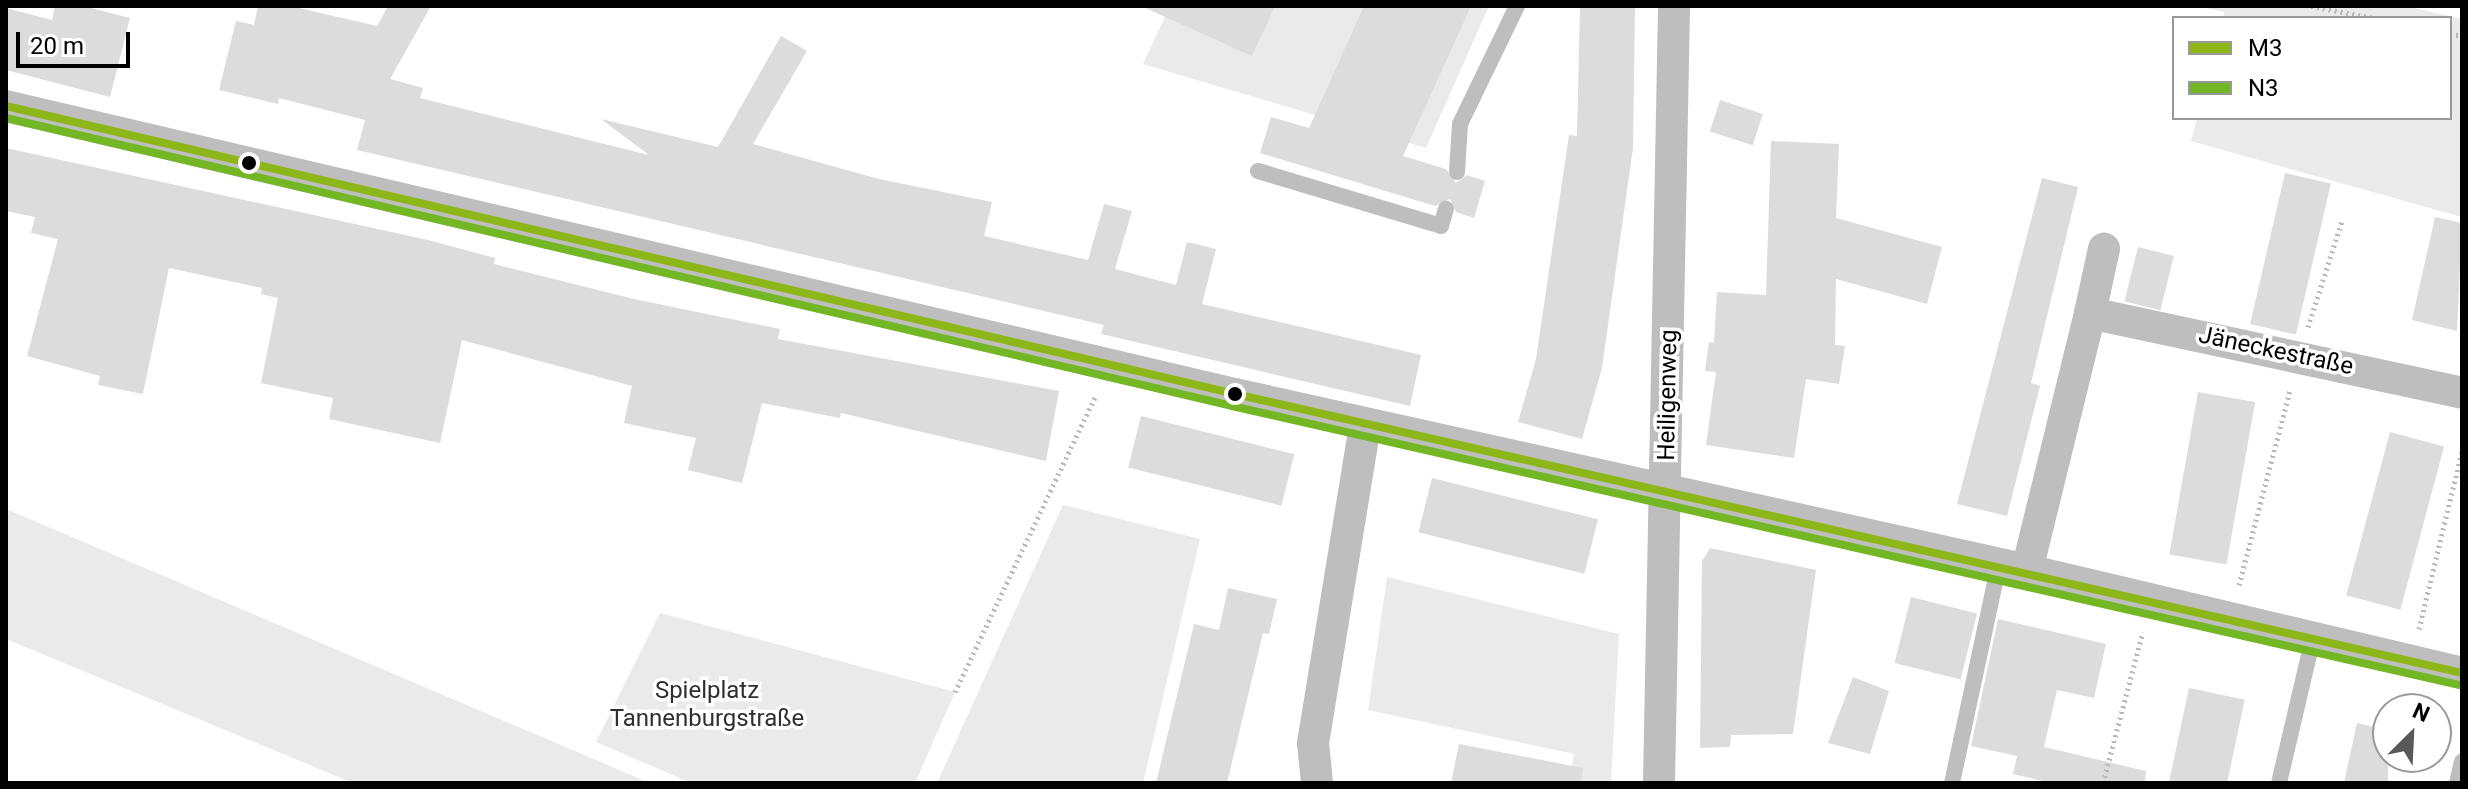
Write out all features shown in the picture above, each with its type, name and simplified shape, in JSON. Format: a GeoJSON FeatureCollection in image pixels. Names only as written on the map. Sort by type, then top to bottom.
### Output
{"type":"FeatureCollection","features":[{"type":"Feature","properties":{"kind":"street","name":"Heiligenweg"},"geometry":{"type":"LineString","coordinates":[[1659,783],[1674,6]]}},
{"type":"Feature","properties":{"kind":"street"},"geometry":{"type":"LineString","coordinates":[[6,106],[1365,424],[2013,567],[2462,673]]}},
{"type":"Feature","properties":{"kind":"street"},"geometry":{"type":"LineString","coordinates":[[2013,567],[2090,313],[2104,249]]}},
{"type":"Feature","properties":{"kind":"street","name":"Jäneckestraße"},"geometry":{"type":"LineString","coordinates":[[2090,313],[2300,355],[2462,393]]}},
{"type":"Feature","properties":{"kind":"street"},"geometry":{"type":"LineString","coordinates":[[1317,783],[1313,743],[1365,424]]}},
{"type":"Feature","properties":{"kind":"lane"},"geometry":{"type":"LineString","coordinates":[[1457,172],[1460,124],[1517,6]]}},
{"type":"Feature","properties":{"kind":"lane"},"geometry":{"type":"LineString","coordinates":[[1258,171],[1441,226],[1446,209]]}},
{"type":"Feature","properties":{"kind":"lane"},"geometry":{"type":"LineString","coordinates":[[1952,783],[2013,567]]}},
{"type":"Feature","properties":{"kind":"lane"},"geometry":{"type":"LineString","coordinates":[[2279,783],[2313,638]]}},
{"type":"Feature","properties":{"kind":"lane"},"geometry":{"type":"LineString","coordinates":[[2457,783],[2462,762]]}},
{"type":"Feature","properties":{"kind":"path"},"geometry":{"type":"LineString","coordinates":[[2311,6],[2364,16]]}},
{"type":"Feature","properties":{"kind":"path"},"geometry":{"type":"LineString","coordinates":[[2232,618],[2254,515],[2342,221]]}},
{"type":"Feature","properties":{"kind":"path"},"geometry":{"type":"LineString","coordinates":[[955,692],[1110,365]]}},
{"type":"Feature","properties":{"kind":"path"},"geometry":{"type":"LineString","coordinates":[[2412,662],[2462,451]]}},
{"type":"Feature","properties":{"kind":"path"},"geometry":{"type":"LineString","coordinates":[[2103,783],[2152,600]]}},
{"type":"Feature","properties":{"kind":"green space"},"geometry":{"type":"Polygon","coordinates":[[[1170,6],[1489,6],[1426,148],[1143,64],[1170,6]]]}},
{"type":"Feature","properties":{"kind":"green space"},"geometry":{"type":"Polygon","coordinates":[[[2195,6],[2405,6],[2449,16],[2223,16],[2224,12],[2195,6]]]}},
{"type":"Feature","properties":{"kind":"green space"},"geometry":{"type":"Polygon","coordinates":[[[2452,17],[2462,19],[2462,217],[2191,141],[2196,120],[2452,120],[2452,17]]]}},
{"type":"Feature","properties":{"kind":"green space"},"geometry":{"type":"Polygon","coordinates":[[[1063,505],[1200,539],[1143,783],[937,783],[1063,505]]]}},
{"type":"Feature","properties":{"kind":"green space"},"geometry":{"type":"Polygon","coordinates":[[[6,509],[650,783],[353,783],[6,639],[6,509]]]}},
{"type":"Feature","properties":{"kind":"green space"},"geometry":{"type":"Polygon","coordinates":[[[1387,577],[1619,634],[1611,783],[1569,783],[1574,754],[1368,710],[1387,577]]]}},
{"type":"Feature","properties":{"kind":"green space","name":"Spielplatz Tannenburgstraße"},"geometry":{"type":"Polygon","coordinates":[[[660,613],[955,692],[915,783],[691,783],[596,742],[660,613]]]}},
{"type":"Feature","properties":{"kind":"building"},"geometry":{"type":"Polygon","coordinates":[[[55,6],[83,6],[130,18],[110,97],[6,70],[6,8],[52,20],[55,6]]]}},
{"type":"Feature","properties":{"kind":"building"},"geometry":{"type":"Polygon","coordinates":[[[258,6],[290,6],[377,26],[388,6],[431,6],[390,79],[423,88],[420,98],[649,155],[601,119],[718,147],[781,36],[807,51],[753,144],[879,179],[992,202],[984,236],[1088,260],[1104,204],[1132,211],[1115,269],[1176,285],[1187,242],[1216,249],[1202,304],[1421,355],[1410,406],[1101,334],[1104,325],[357,150],[365,120],[279,98],[278,104],[219,90],[236,21],[254,25],[258,6]]]}},
{"type":"Feature","properties":{"kind":"building"},"geometry":{"type":"Polygon","coordinates":[[[1141,6],[1275,6],[1252,56],[1141,6]]]}},
{"type":"Feature","properties":{"kind":"building"},"geometry":{"type":"Polygon","coordinates":[[[1364,6],[1471,6],[1403,156],[1446,169],[1456,183],[1467,175],[1485,181],[1474,218],[1456,212],[1450,199],[1435,206],[1260,153],[1271,117],[1309,128],[1364,6]]]}},
{"type":"Feature","properties":{"kind":"building"},"geometry":{"type":"Polygon","coordinates":[[[1580,6],[1635,6],[1633,148],[1602,368],[1582,439],[1518,422],[1536,359],[1569,135],[1577,136],[1580,6]]]}},
{"type":"Feature","properties":{"kind":"building"},"geometry":{"type":"Polygon","coordinates":[[[1720,100],[1763,114],[1753,145],[1710,131],[1720,100]]]}},
{"type":"Feature","properties":{"kind":"building"},"geometry":{"type":"Polygon","coordinates":[[[1771,141],[1839,144],[1836,218],[1942,247],[1927,304],[1836,279],[1835,345],[1845,346],[1839,384],[1806,379],[1794,458],[1706,445],[1716,372],[1705,371],[1709,342],[1714,343],[1717,292],[1766,295],[1771,141]]]}},
{"type":"Feature","properties":{"kind":"building"},"geometry":{"type":"Polygon","coordinates":[[[6,148],[428,240],[495,258],[494,264],[634,299],[780,329],[778,339],[1059,391],[1046,461],[841,413],[840,418],[762,403],[742,483],[688,470],[696,438],[624,423],[632,386],[462,340],[440,443],[329,419],[333,398],[261,383],[278,298],[261,294],[262,288],[169,268],[143,394],[98,385],[100,376],[27,356],[58,239],[31,233],[35,217],[6,211],[6,148]]]}},
{"type":"Feature","properties":{"kind":"building"},"geometry":{"type":"Polygon","coordinates":[[[2285,173],[2331,184],[2296,335],[2250,324],[2285,173]]]}},
{"type":"Feature","properties":{"kind":"building"},"geometry":{"type":"Polygon","coordinates":[[[2042,178],[2078,187],[2031,383],[2040,386],[2007,516],[1957,504],[2042,178]]]}},
{"type":"Feature","properties":{"kind":"building"},"geometry":{"type":"Polygon","coordinates":[[[2435,217],[2462,223],[2457,331],[2412,320],[2435,217]]]}},
{"type":"Feature","properties":{"kind":"building"},"geometry":{"type":"Polygon","coordinates":[[[2138,247],[2174,256],[2160,310],[2124,301],[2138,247]]]}},
{"type":"Feature","properties":{"kind":"building"},"geometry":{"type":"Polygon","coordinates":[[[2198,392],[2255,402],[2226,565],[2169,554],[2198,392]]]}},
{"type":"Feature","properties":{"kind":"building"},"geometry":{"type":"Polygon","coordinates":[[[1141,416],[1294,454],[1281,506],[1128,467],[1141,416]]]}},
{"type":"Feature","properties":{"kind":"building"},"geometry":{"type":"Polygon","coordinates":[[[2390,432],[2444,446],[2400,610],[2346,595],[2390,432]]]}},
{"type":"Feature","properties":{"kind":"building"},"geometry":{"type":"Polygon","coordinates":[[[1432,478],[1598,519],[1584,574],[1418,532],[1432,478]]]}},
{"type":"Feature","properties":{"kind":"building"},"geometry":{"type":"Polygon","coordinates":[[[1710,548],[1816,570],[1793,734],[1731,735],[1730,747],[1700,748],[1702,561],[1710,548]]]}},
{"type":"Feature","properties":{"kind":"building"},"geometry":{"type":"Polygon","coordinates":[[[1228,588],[1277,599],[1269,634],[1263,633],[1227,783],[1156,783],[1194,624],[1219,630],[1228,588]]]}},
{"type":"Feature","properties":{"kind":"building"},"geometry":{"type":"Polygon","coordinates":[[[1911,597],[1977,613],[1961,679],[1895,663],[1911,597]]]}},
{"type":"Feature","properties":{"kind":"building"},"geometry":{"type":"Polygon","coordinates":[[[1998,619],[2106,644],[2094,698],[2057,690],[2044,747],[2146,771],[2145,783],[2051,783],[2013,774],[2017,756],[1971,746],[1998,619]]]}},
{"type":"Feature","properties":{"kind":"building"},"geometry":{"type":"Polygon","coordinates":[[[1853,677],[1889,691],[1870,754],[1828,743],[1853,677]]]}},
{"type":"Feature","properties":{"kind":"building"},"geometry":{"type":"Polygon","coordinates":[[[2189,688],[2245,700],[2227,783],[2169,783],[2189,688]]]}},
{"type":"Feature","properties":{"kind":"building"},"geometry":{"type":"Polygon","coordinates":[[[2357,723],[2372,726],[2372,773],[2388,773],[2388,783],[2344,783],[2357,723]]]}},
{"type":"Feature","properties":{"kind":"building"},"geometry":{"type":"Polygon","coordinates":[[[1459,744],[1583,768],[1581,783],[1451,783],[1459,744]]]}},
{"type":"Feature","properties":{"kind":"transit line","name":"M3"},"geometry":{"type":"LineString","coordinates":[[6,106],[1235,394],[2462,673]]}},
{"type":"Feature","properties":{"kind":"transit line","name":"N3"},"geometry":{"type":"LineString","coordinates":[[6,118],[1232,406],[2459,685]]}}]}
